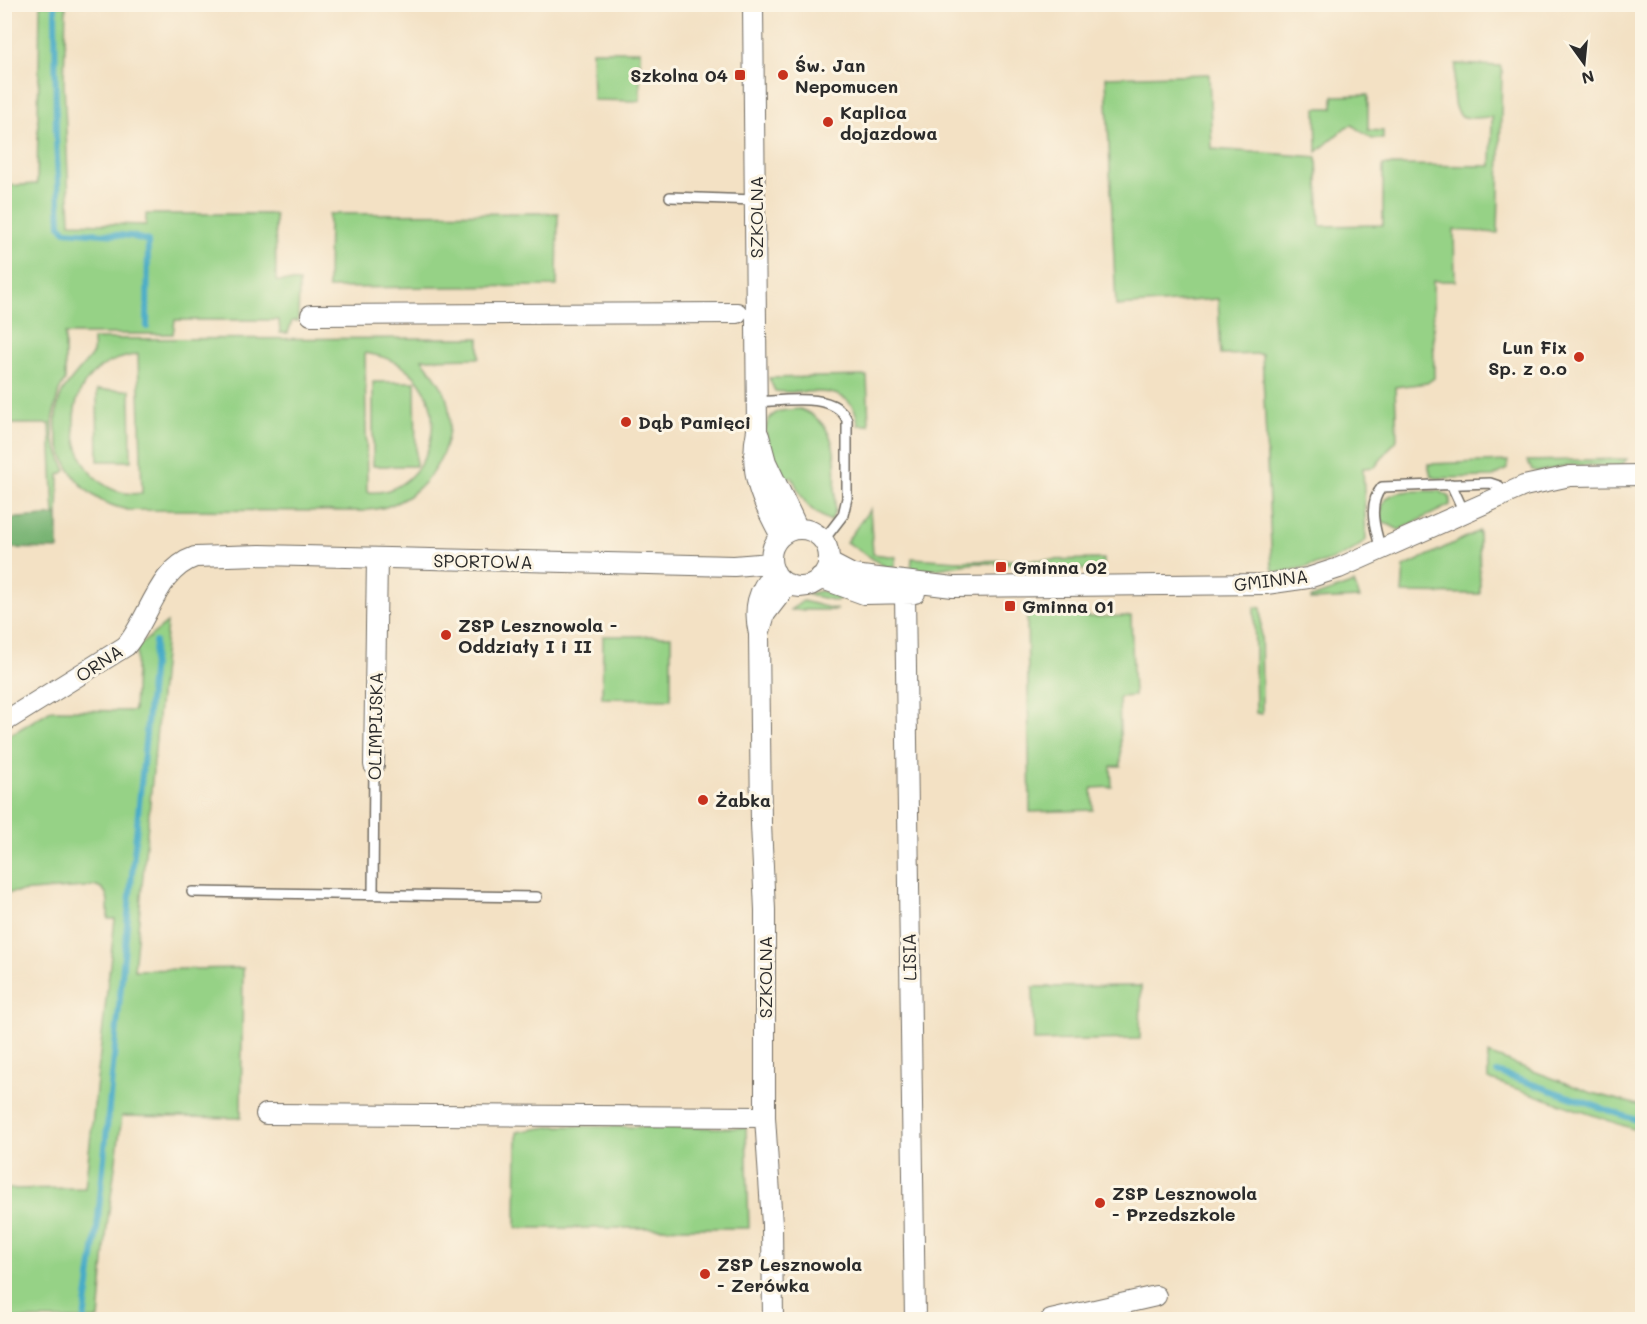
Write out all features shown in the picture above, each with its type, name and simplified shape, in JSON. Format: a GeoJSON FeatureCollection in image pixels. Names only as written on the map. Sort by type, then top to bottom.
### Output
{"type":"FeatureCollection","features":[{"type":"Feature","properties":{"kind":"street","name":"SZKOLNA"},"geometry":{"type":"LineString","coordinates":[[753,4],[757,402],[753,465],[762,499],[789,532]]}},
{"type":"Feature","properties":{"kind":"street"},"geometry":{"type":"LineString","coordinates":[[311,315],[737,313]]}},
{"type":"Feature","properties":{"kind":"street","name":"GMINNA"},"geometry":{"type":"LineString","coordinates":[[824,570],[953,587],[1266,584],[1308,578],[1381,549],[1507,493],[1548,480],[1570,476],[1642,475]]}},
{"type":"Feature","properties":{"kind":"street"},"geometry":{"type":"LineString","coordinates":[[789,532],[812,532],[823,541],[827,551],[824,570],[802,586],[778,573],[774,545],[789,532]]}},
{"type":"Feature","properties":{"kind":"street","name":"SPORTOWA"},"geometry":{"type":"LineString","coordinates":[[195,557],[377,558],[734,566],[778,573]]}},
{"type":"Feature","properties":{"kind":"street","name":"ORNA"},"geometry":{"type":"LineString","coordinates":[[4,723],[126,646],[137,634],[167,576],[185,560],[195,557]]}},
{"type":"Feature","properties":{"kind":"street","name":"OLIMPIJSKA"},"geometry":{"type":"LineString","coordinates":[[374,765],[377,558]]}},
{"type":"Feature","properties":{"kind":"street","name":"GMINNA"},"geometry":{"type":"LineString","coordinates":[[824,570],[864,594],[906,595],[953,587]]}},
{"type":"Feature","properties":{"kind":"street","name":"SZKOLNA"},"geometry":{"type":"LineString","coordinates":[[773,1320],[772,1225],[765,1117],[765,910],[761,824],[759,634],[778,573]]}},
{"type":"Feature","properties":{"kind":"street","name":"LISIA"},"geometry":{"type":"LineString","coordinates":[[906,595],[915,1320]]}},
{"type":"Feature","properties":{"kind":"street"},"geometry":{"type":"LineString","coordinates":[[266,1114],[765,1117]]}},
{"type":"Feature","properties":{"kind":"street"},"geometry":{"type":"LineString","coordinates":[[1051,1320],[1156,1296]]}},
{"type":"Feature","properties":{"kind":"lane"},"geometry":{"type":"LineString","coordinates":[[670,198],[756,200]]}},
{"type":"Feature","properties":{"kind":"lane"},"geometry":{"type":"LineString","coordinates":[[757,402],[820,401],[835,404],[844,411],[848,420],[847,498],[843,515],[823,541]]}},
{"type":"Feature","properties":{"kind":"lane"},"geometry":{"type":"LineString","coordinates":[[1381,549],[1374,527],[1374,514],[1377,493],[1383,487],[1490,483],[1499,486],[1507,493]]}},
{"type":"Feature","properties":{"kind":"lane"},"geometry":{"type":"LineString","coordinates":[[1451,484],[1464,512]]}},
{"type":"Feature","properties":{"kind":"lane","name":"OLIMPIJSKA"},"geometry":{"type":"LineString","coordinates":[[373,894],[374,765]]}},
{"type":"Feature","properties":{"kind":"lane"},"geometry":{"type":"LineString","coordinates":[[192,892],[537,897]]}},
{"type":"Feature","properties":{"kind":"green space"},"geometry":{"type":"Polygon","coordinates":[[[40,5],[66,5],[64,83],[70,223],[146,225],[146,214],[275,214],[276,281],[299,282],[298,321],[292,321],[288,333],[280,333],[279,320],[175,320],[173,334],[65,334],[65,380],[59,391],[53,416],[53,439],[66,471],[59,475],[58,515],[54,516],[50,424],[5,424],[5,186],[37,184],[40,5]]]}},
{"type":"Feature","properties":{"kind":"green space"},"geometry":{"type":"Polygon","coordinates":[[[592,51],[640,51],[640,101],[593,100],[592,51]]]}},
{"type":"Feature","properties":{"kind":"green space"},"geometry":{"type":"Polygon","coordinates":[[[1456,64],[1500,66],[1502,71],[1498,233],[1454,230],[1455,281],[1433,281],[1434,378],[1427,383],[1395,387],[1397,439],[1375,467],[1363,468],[1366,540],[1336,558],[1312,566],[1276,573],[1272,568],[1262,354],[1221,355],[1218,299],[1116,306],[1106,77],[1209,74],[1212,149],[1317,157],[1320,226],[1383,225],[1383,165],[1491,166],[1492,117],[1469,118],[1458,113],[1453,93],[1456,64]]]}},
{"type":"Feature","properties":{"kind":"green space"},"geometry":{"type":"Polygon","coordinates":[[[1368,95],[1368,130],[1383,131],[1383,139],[1372,139],[1352,125],[1346,127],[1317,152],[1316,108],[1333,108],[1333,96],[1368,95]]]}},
{"type":"Feature","properties":{"kind":"green space"},"geometry":{"type":"Polygon","coordinates":[[[558,213],[557,286],[328,288],[329,214],[558,213]]]}},
{"type":"Feature","properties":{"kind":"green space"},"geometry":{"type":"Polygon","coordinates":[[[479,338],[479,358],[422,359],[438,380],[445,394],[449,410],[446,444],[431,475],[406,498],[391,505],[364,511],[128,510],[102,501],[78,481],[62,454],[58,439],[57,408],[62,393],[93,353],[93,339],[479,338]],[[365,353],[367,492],[392,489],[411,475],[425,455],[432,431],[430,406],[420,382],[398,364],[365,353]],[[138,354],[110,362],[96,371],[82,388],[75,407],[74,429],[78,450],[88,468],[102,483],[120,492],[142,493],[138,354]]]}},
{"type":"Feature","properties":{"kind":"green space"},"geometry":{"type":"Polygon","coordinates":[[[867,376],[869,425],[858,425],[855,411],[848,401],[839,395],[775,391],[769,378],[867,376]]]}},
{"type":"Feature","properties":{"kind":"green space"},"geometry":{"type":"Polygon","coordinates":[[[373,382],[415,382],[416,466],[373,466],[373,382]]]}},
{"type":"Feature","properties":{"kind":"green space"},"geometry":{"type":"Polygon","coordinates":[[[97,390],[130,390],[131,461],[98,461],[97,390]]]}},
{"type":"Feature","properties":{"kind":"green space"},"geometry":{"type":"Polygon","coordinates":[[[800,409],[824,426],[831,438],[835,465],[835,511],[831,521],[816,513],[806,503],[792,477],[782,479],[768,444],[766,426],[769,419],[784,410],[800,409]]]}},
{"type":"Feature","properties":{"kind":"green space"},"geometry":{"type":"Polygon","coordinates":[[[1627,459],[1621,466],[1570,465],[1538,472],[1532,470],[1527,461],[1627,459]]]}},
{"type":"Feature","properties":{"kind":"green space"},"geometry":{"type":"Polygon","coordinates":[[[1508,461],[1507,469],[1493,477],[1436,478],[1431,476],[1428,464],[1508,461]]]}},
{"type":"Feature","properties":{"kind":"green space"},"geometry":{"type":"Polygon","coordinates":[[[1408,491],[1439,491],[1450,497],[1450,505],[1399,530],[1382,521],[1382,509],[1385,501],[1391,496],[1408,491]]]}},
{"type":"Feature","properties":{"kind":"green space"},"geometry":{"type":"Polygon","coordinates":[[[870,509],[873,554],[896,557],[894,567],[887,568],[846,542],[870,509]]]}},
{"type":"Feature","properties":{"kind":"green space"},"geometry":{"type":"Polygon","coordinates":[[[58,515],[58,549],[5,548],[5,519],[58,515]]]}},
{"type":"Feature","properties":{"kind":"green space"},"geometry":{"type":"Polygon","coordinates":[[[1479,531],[1480,594],[1402,593],[1404,567],[1479,531]]]}},
{"type":"Feature","properties":{"kind":"green space"},"geometry":{"type":"Polygon","coordinates":[[[912,558],[958,561],[1104,559],[1104,571],[979,563],[911,571],[912,558]]]}},
{"type":"Feature","properties":{"kind":"green space"},"geometry":{"type":"Polygon","coordinates":[[[1354,583],[1360,598],[1311,600],[1311,598],[1354,583]]]}},
{"type":"Feature","properties":{"kind":"green space"},"geometry":{"type":"Polygon","coordinates":[[[821,591],[841,597],[836,601],[805,594],[821,591]]]}},
{"type":"Feature","properties":{"kind":"green space"},"geometry":{"type":"Polygon","coordinates":[[[803,601],[838,610],[790,610],[803,601]]]}},
{"type":"Feature","properties":{"kind":"green space"},"geometry":{"type":"Polygon","coordinates":[[[1254,607],[1261,608],[1262,714],[1256,713],[1254,607]]]}},
{"type":"Feature","properties":{"kind":"green space"},"geometry":{"type":"Polygon","coordinates":[[[1087,613],[1087,617],[1131,616],[1134,696],[1119,697],[1121,766],[1111,766],[1112,787],[1092,788],[1093,810],[1030,812],[1027,614],[1087,613]]]}},
{"type":"Feature","properties":{"kind":"green space"},"geometry":{"type":"Polygon","coordinates":[[[167,623],[134,970],[243,968],[241,1118],[122,1116],[107,1226],[99,1319],[5,1319],[4,1189],[85,1188],[115,919],[108,919],[107,895],[97,886],[5,893],[5,738],[51,710],[134,711],[137,647],[167,623]]]}},
{"type":"Feature","properties":{"kind":"green space"},"geometry":{"type":"Polygon","coordinates":[[[603,636],[671,636],[671,699],[602,698],[603,636]]]}},
{"type":"Feature","properties":{"kind":"green space"},"geometry":{"type":"Polygon","coordinates":[[[1141,986],[1140,1039],[1034,1041],[1033,987],[1141,986]]]}},
{"type":"Feature","properties":{"kind":"green space"},"geometry":{"type":"Polygon","coordinates":[[[1488,1054],[1592,1093],[1642,1106],[1642,1132],[1488,1079],[1488,1054]]]}},
{"type":"Feature","properties":{"kind":"green space"},"geometry":{"type":"Polygon","coordinates":[[[554,1126],[746,1128],[749,1228],[516,1228],[517,1132],[554,1126]]]}},
{"type":"Feature","properties":{"kind":"waterway"},"geometry":{"type":"LineString","coordinates":[[55,4],[56,139],[60,225],[65,231],[131,236],[148,241],[147,327]]}},
{"type":"Feature","properties":{"kind":"waterway"},"geometry":{"type":"LineString","coordinates":[[84,1320],[97,1229],[155,642]]}},
{"type":"Feature","properties":{"kind":"waterway"},"geometry":{"type":"LineString","coordinates":[[1497,1072],[1642,1122]]}},
{"type":"Feature","properties":{"kind":"place","name":"Szkolna 04"},"geometry":{"type":"Point","coordinates":[740,75]}},
{"type":"Feature","properties":{"kind":"place","name":"Św. Jan Nepomucen"},"geometry":{"type":"Point","coordinates":[783,75]}},
{"type":"Feature","properties":{"kind":"place","name":"Kaplica dojazdowa"},"geometry":{"type":"Point","coordinates":[828,122]}},
{"type":"Feature","properties":{"kind":"place","name":"Lun Fix Sp. z o.o"},"geometry":{"type":"Point","coordinates":[1579,357]}},
{"type":"Feature","properties":{"kind":"place","name":"Dąb Pamięci"},"geometry":{"type":"Point","coordinates":[626,422]}},
{"type":"Feature","properties":{"kind":"place","name":"Gminna 02"},"geometry":{"type":"Point","coordinates":[1001,567]}},
{"type":"Feature","properties":{"kind":"place","name":"Gminna 01"},"geometry":{"type":"Point","coordinates":[1010,606]}},
{"type":"Feature","properties":{"kind":"place","name":"ZSP Lesznowola - Oddziały I i II"},"geometry":{"type":"Point","coordinates":[446,635]}},
{"type":"Feature","properties":{"kind":"place","name":"Żabka"},"geometry":{"type":"Point","coordinates":[703,800]}},
{"type":"Feature","properties":{"kind":"place","name":"ZSP Lesznowola - Przedszkole"},"geometry":{"type":"Point","coordinates":[1100,1203]}},
{"type":"Feature","properties":{"kind":"place","name":"ZSP Lesznowola - Zerówka"},"geometry":{"type":"Point","coordinates":[705,1274]}}]}
